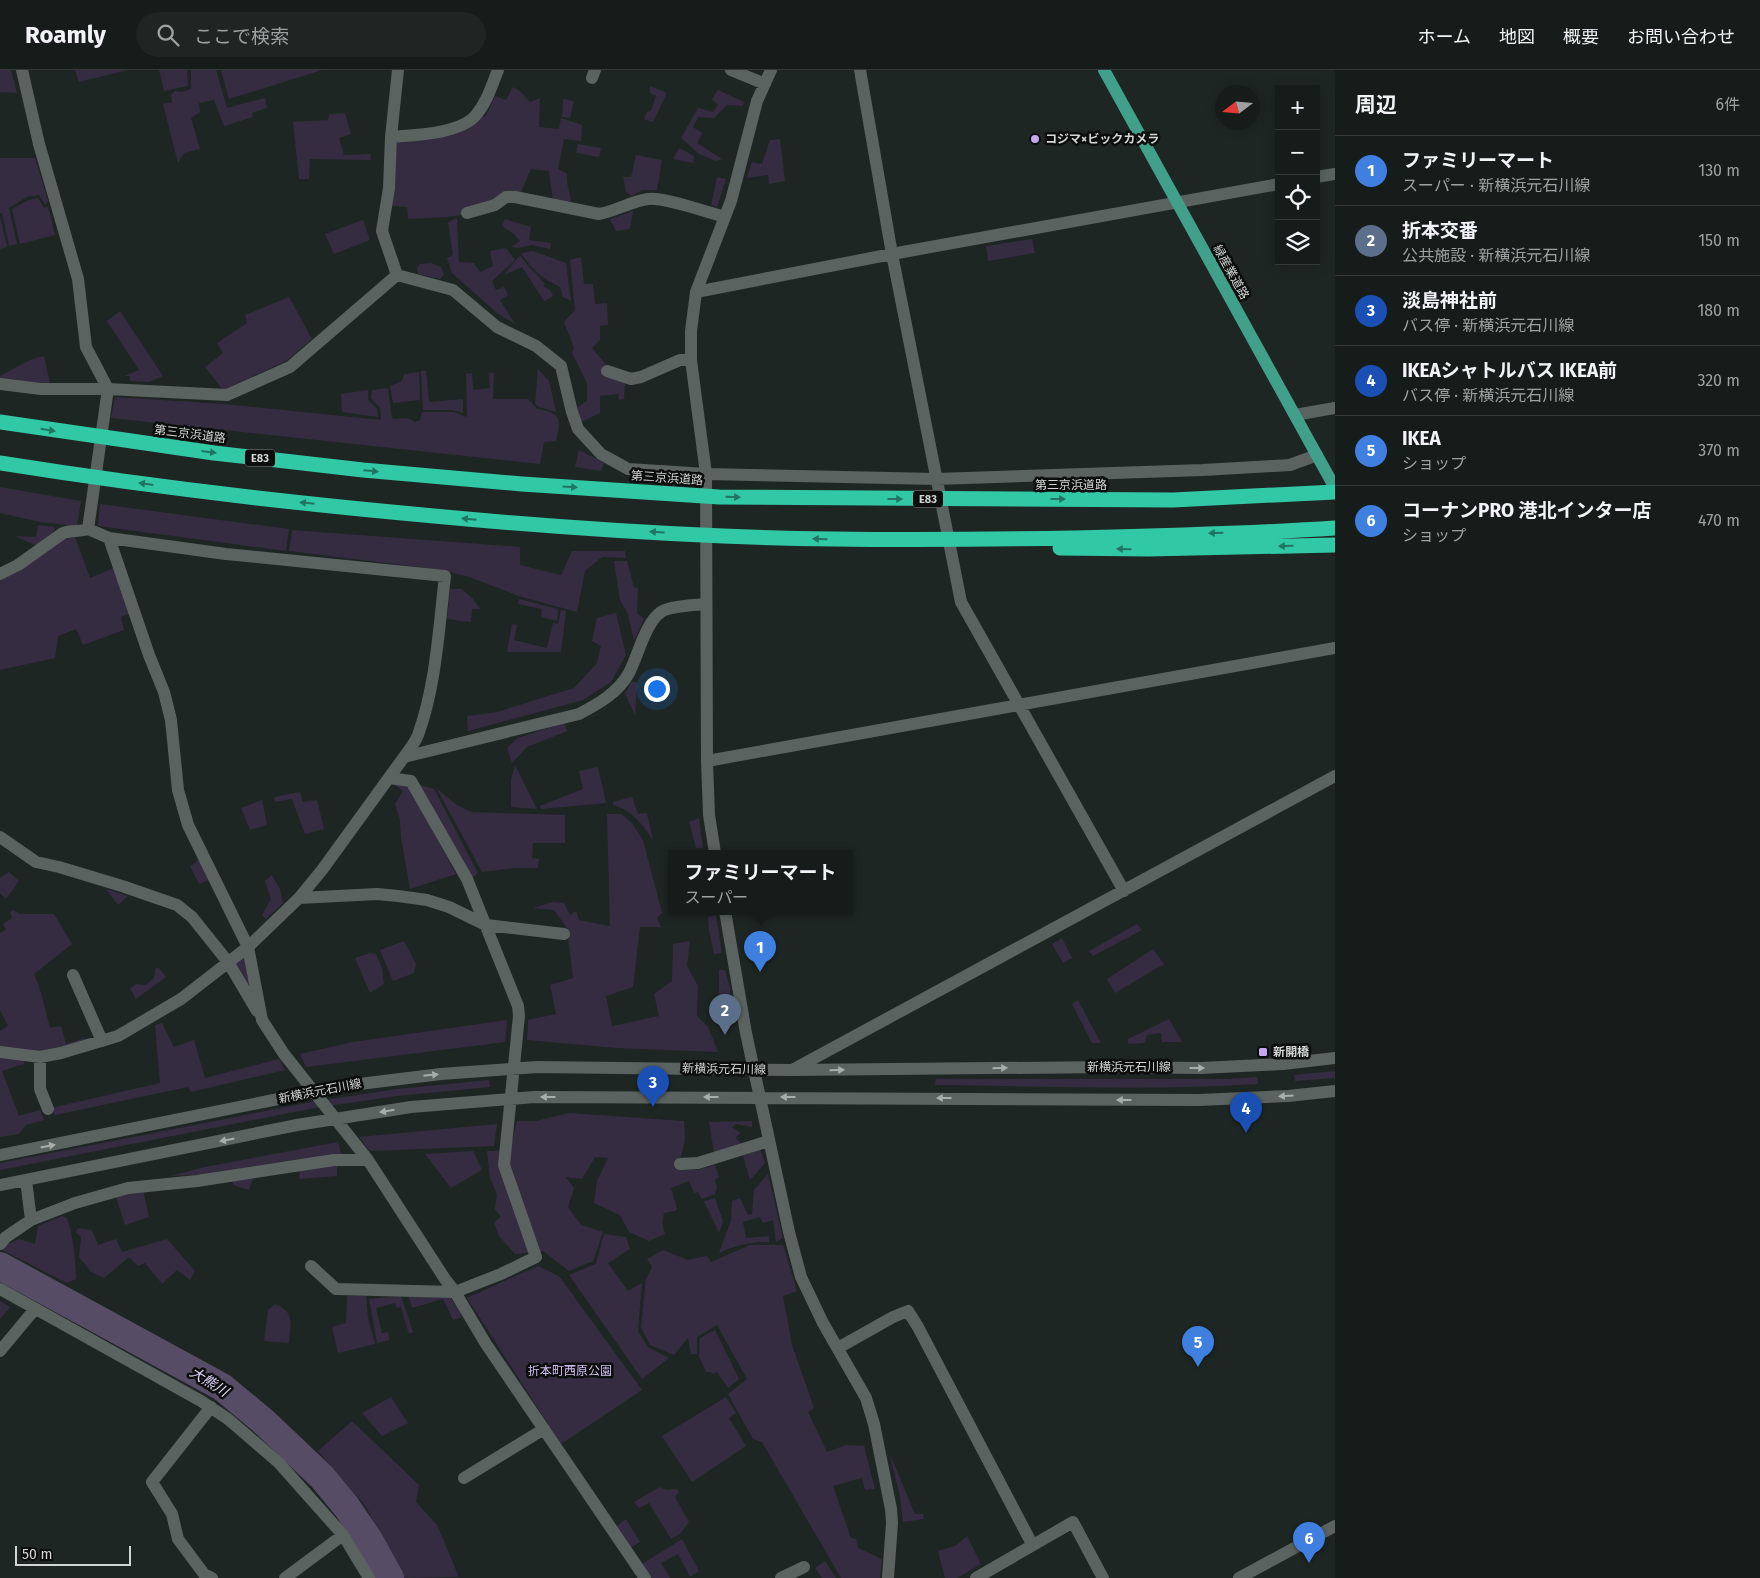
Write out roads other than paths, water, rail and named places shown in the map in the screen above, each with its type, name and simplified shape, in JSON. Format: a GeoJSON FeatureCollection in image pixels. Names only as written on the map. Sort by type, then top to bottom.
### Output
{"type":"FeatureCollection","features":[{"type":"Feature","properties":{"kind":"highway","name":"第三京浜道路"},"geometry":{"type":"LineString","coordinates":[[0,422],[54,431],[363,470],[522,484],[719,497],[1173,500],[1335,492]]}},
{"type":"Feature","properties":{"kind":"highway"},"geometry":{"type":"LineString","coordinates":[[0,463],[210,492],[362,509],[517,523],[722,536],[1148,549],[1335,545]]}},
{"type":"Feature","properties":{"kind":"highway"},"geometry":{"type":"LineString","coordinates":[[868,540],[1147,536],[1335,528]]}},
{"type":"Feature","properties":{"kind":"main road","name":"緑産業道路"},"geometry":{"type":"LineString","coordinates":[[1104,70],[1335,488]]}},
{"type":"Feature","properties":{"kind":"street"},"geometry":{"type":"LineString","coordinates":[[22,70],[39,144],[78,279],[86,347],[108,389],[88,529]]}},
{"type":"Feature","properties":{"kind":"street"},"geometry":{"type":"LineString","coordinates":[[397,275],[382,231],[389,188],[391,137],[398,70]]}},
{"type":"Feature","properties":{"kind":"street"},"geometry":{"type":"LineString","coordinates":[[391,137],[435,134],[475,117],[484,103],[498,70]]}},
{"type":"Feature","properties":{"kind":"street"},"geometry":{"type":"LineString","coordinates":[[731,70],[765,84]]}},
{"type":"Feature","properties":{"kind":"street"},"geometry":{"type":"LineString","coordinates":[[715,850],[709,815],[707,761],[706,474],[691,360],[690,331],[696,292],[731,201],[757,101],[771,70]]}},
{"type":"Feature","properties":{"kind":"street"},"geometry":{"type":"LineString","coordinates":[[860,70],[892,254],[961,602],[1124,891]]}},
{"type":"Feature","properties":{"kind":"street"},"geometry":{"type":"LineString","coordinates":[[1320,177],[1335,174]]}},
{"type":"Feature","properties":{"kind":"street"},"geometry":{"type":"LineString","coordinates":[[696,292],[892,254],[1275,185]]}},
{"type":"Feature","properties":{"kind":"street"},"geometry":{"type":"LineString","coordinates":[[468,213],[495,206],[506,198],[515,197],[599,214],[612,212],[647,199],[660,200],[725,217]]}},
{"type":"Feature","properties":{"kind":"street"},"geometry":{"type":"LineString","coordinates":[[0,384],[41,389],[108,389],[227,395],[290,367],[397,275]]}},
{"type":"Feature","properties":{"kind":"street"},"geometry":{"type":"LineString","coordinates":[[397,275],[453,290],[497,327],[536,346],[561,366],[578,429],[601,454],[628,469],[706,474],[936,479],[1203,470],[1290,465],[1317,455]]}},
{"type":"Feature","properties":{"kind":"street"},"geometry":{"type":"LineString","coordinates":[[607,371],[631,379],[641,377],[680,360],[691,360]]}},
{"type":"Feature","properties":{"kind":"street"},"geometry":{"type":"LineString","coordinates":[[1295,416],[1335,408]]}},
{"type":"Feature","properties":{"kind":"street"},"geometry":{"type":"LineString","coordinates":[[0,574],[18,565],[63,533],[88,529],[109,538],[226,554],[446,576],[436,653],[418,736],[322,870],[299,898],[248,947],[180,999],[118,1036],[61,1053],[40,1057],[0,1052]]}},
{"type":"Feature","properties":{"kind":"street"},"geometry":{"type":"LineString","coordinates":[[109,538],[149,655],[164,692],[171,720],[178,790],[188,825],[248,947],[262,1020]]}},
{"type":"Feature","properties":{"kind":"street"},"geometry":{"type":"LineString","coordinates":[[404,757],[579,714],[599,704],[615,691],[628,674],[653,618],[663,611],[706,604]]}},
{"type":"Feature","properties":{"kind":"street"},"geometry":{"type":"LineString","coordinates":[[707,761],[1335,648]]}},
{"type":"Feature","properties":{"kind":"street"},"geometry":{"type":"LineString","coordinates":[[792,1070],[1335,776]]}},
{"type":"Feature","properties":{"kind":"street"},"geometry":{"type":"LineString","coordinates":[[311,1266],[336,1289],[455,1292],[501,1274],[536,1257],[504,1165],[519,1016],[518,1006],[467,879],[411,781],[389,778]]}},
{"type":"Feature","properties":{"kind":"street"},"geometry":{"type":"LineString","coordinates":[[0,837],[36,862],[113,883],[177,905],[192,917],[228,962],[284,1054],[368,1160],[455,1292],[486,1344],[645,1578]]}},
{"type":"Feature","properties":{"kind":"street"},"geometry":{"type":"LineString","coordinates":[[299,898],[377,894],[427,900],[449,907],[486,925],[564,934]]}},
{"type":"Feature","properties":{"kind":"street"},"geometry":{"type":"LineString","coordinates":[[726,915],[746,1033],[789,1232],[801,1277],[866,1398],[874,1424],[892,1516],[888,1578]]}},
{"type":"Feature","properties":{"kind":"street"},"geometry":{"type":"LineString","coordinates":[[73,975],[102,1041]]}},
{"type":"Feature","properties":{"kind":"street"},"geometry":{"type":"LineString","coordinates":[[40,1057],[40,1089],[48,1108]]}},
{"type":"Feature","properties":{"kind":"street","name":"新横浜元石川線"},"geometry":{"type":"LineString","coordinates":[[0,1155],[343,1086],[406,1077],[537,1067],[792,1070],[1201,1068],[1283,1064],[1335,1058]]}},
{"type":"Feature","properties":{"kind":"street"},"geometry":{"type":"LineString","coordinates":[[0,1185],[297,1125],[411,1107],[534,1097],[1199,1100],[1288,1096],[1335,1091]]}},
{"type":"Feature","properties":{"kind":"street"},"geometry":{"type":"LineString","coordinates":[[680,1164],[698,1163],[769,1142]]}},
{"type":"Feature","properties":{"kind":"street"},"geometry":{"type":"LineString","coordinates":[[0,1244],[31,1220],[75,1203],[128,1188],[197,1181],[334,1160],[368,1160]]}},
{"type":"Feature","properties":{"kind":"street"},"geometry":{"type":"LineString","coordinates":[[26,1180],[31,1220]]}},
{"type":"Feature","properties":{"kind":"street"},"geometry":{"type":"LineString","coordinates":[[0,1289],[211,1407],[228,1419],[280,1463],[343,1535],[369,1578]]}},
{"type":"Feature","properties":{"kind":"street"},"geometry":{"type":"LineString","coordinates":[[0,1351],[35,1309]]}},
{"type":"Feature","properties":{"kind":"street"},"geometry":{"type":"LineString","coordinates":[[838,1348],[893,1317],[908,1311],[1032,1544]]}},
{"type":"Feature","properties":{"kind":"street"},"geometry":{"type":"LineString","coordinates":[[211,1407],[152,1482],[172,1514],[178,1539],[204,1574],[212,1578]]}},
{"type":"Feature","properties":{"kind":"street"},"geometry":{"type":"LineString","coordinates":[[464,1478],[544,1429]]}},
{"type":"Feature","properties":{"kind":"street"},"geometry":{"type":"LineString","coordinates":[[976,1578],[1073,1522],[1103,1578]]}},
{"type":"Feature","properties":{"kind":"street"},"geometry":{"type":"LineString","coordinates":[[1239,1578],[1335,1526]]}},
{"type":"Feature","properties":{"kind":"street"},"geometry":{"type":"LineString","coordinates":[[285,1578],[343,1535]]}},
{"type":"Feature","properties":{"kind":"street"},"geometry":{"type":"LineString","coordinates":[[781,1578],[804,1567]]}},
{"type":"Feature","properties":{"kind":"waterway","name":"大熊川"},"geometry":{"type":"LineString","coordinates":[[0,1266],[222,1387],[263,1421],[322,1477],[346,1506],[369,1540],[390,1578]]}},
{"type":"Feature","properties":{"kind":"place","name":"コジマ×ビックカメラ"},"geometry":{"type":"Point","coordinates":[1035,139]}},
{"type":"Feature","properties":{"kind":"place","name":"ファミリーマート"},"geometry":{"type":"Point","coordinates":[760,972]}},
{"type":"Feature","properties":{"kind":"place","name":"折本交番"},"geometry":{"type":"Point","coordinates":[725,1035]}},
{"type":"Feature","properties":{"kind":"place","name":"新開橋"},"geometry":{"type":"Point","coordinates":[1263,1052]}},
{"type":"Feature","properties":{"kind":"place","name":"淡島神社前"},"geometry":{"type":"Point","coordinates":[653,1107]}},
{"type":"Feature","properties":{"kind":"place","name":"IKEAシャトルバス IKEA前"},"geometry":{"type":"Point","coordinates":[1246,1133]}},
{"type":"Feature","properties":{"kind":"place","name":"IKEA"},"geometry":{"type":"Point","coordinates":[1198,1367]}},
{"type":"Feature","properties":{"kind":"place","name":"コーナンPRO 港北インター店"},"geometry":{"type":"Point","coordinates":[1309,1563]}},
{"type":"Feature","properties":{"kind":"park label","name":"折本町西原公園"},"geometry":{"type":"Point","coordinates":[570,1371]}}]}
